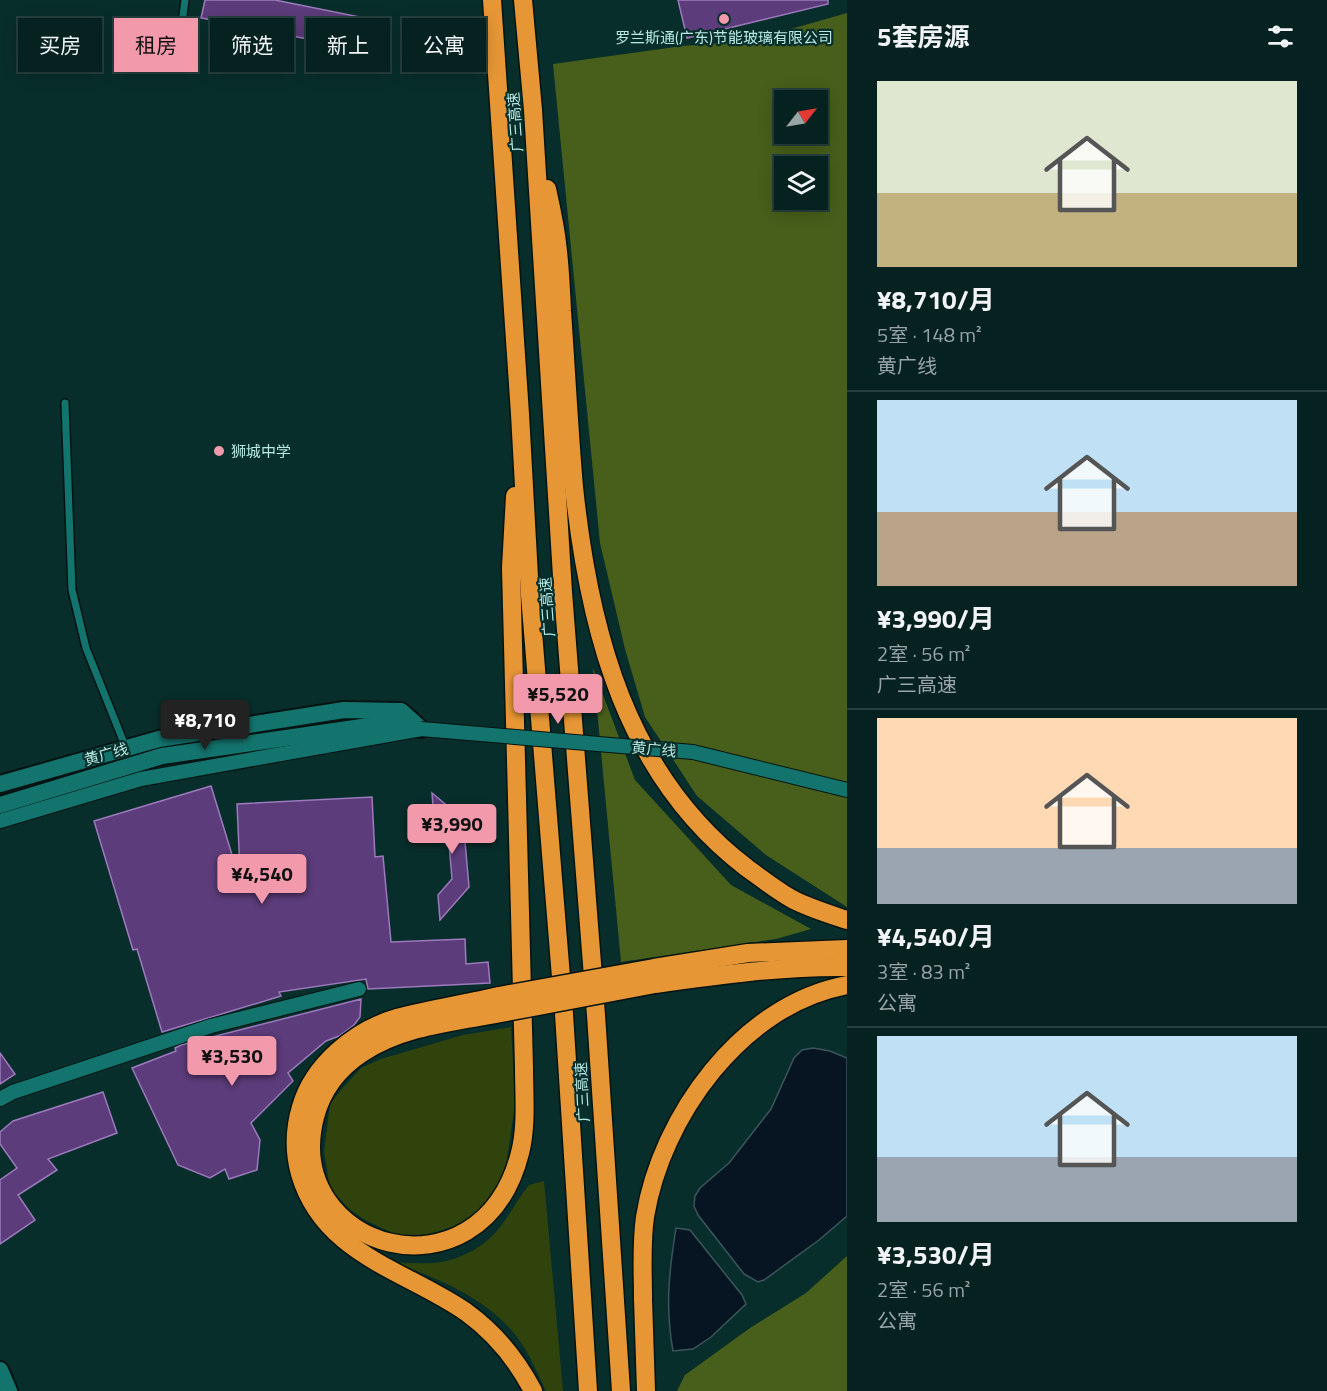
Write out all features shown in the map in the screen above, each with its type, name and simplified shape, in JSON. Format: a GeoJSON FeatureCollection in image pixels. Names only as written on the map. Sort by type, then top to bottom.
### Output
{"type":"FeatureCollection","features":[{"type":"Feature","properties":{"kind":"highway","name":"广三高速"},"geometry":{"type":"LineString","coordinates":[[492,0],[530,595],[564,1014],[588,1391]]}},
{"type":"Feature","properties":{"kind":"highway","name":"广三高速"},"geometry":{"type":"LineString","coordinates":[[523,0],[533,110],[563,592],[596,1015],[621,1391]]}},
{"type":"Feature","properties":{"kind":"highway"},"geometry":{"type":"LineString","coordinates":[[533,110],[558,244],[574,487],[583,557],[609,667],[624,708],[658,771],[681,805],[706,833],[731,855],[792,899],[847,920]]}},
{"type":"Feature","properties":{"kind":"highway"},"geometry":{"type":"LineString","coordinates":[[500,1004],[382,1041],[361,1053],[341,1069],[327,1087],[312,1129],[311,1150],[314,1172],[324,1194],[337,1212],[352,1226],[388,1243],[419,1246],[449,1240],[469,1230],[489,1215],[503,1197],[520,1152],[524,1119],[524,1067],[511,568],[520,414]]}},
{"type":"Feature","properties":{"kind":"highway"},"geometry":{"type":"LineString","coordinates":[[533,1391],[518,1364],[488,1330],[446,1299],[362,1253],[339,1237],[324,1222],[304,1187],[297,1162],[295,1139],[304,1097],[312,1081],[326,1062],[346,1045],[395,1019],[500,1004],[655,976],[748,953],[847,948]]}},
{"type":"Feature","properties":{"kind":"highway"},"geometry":{"type":"LineString","coordinates":[[655,976],[847,967]]}},
{"type":"Feature","properties":{"kind":"highway"},"geometry":{"type":"LineString","coordinates":[[646,1391],[642,1258],[645,1218],[652,1188],[673,1132],[687,1105],[704,1082],[744,1039],[765,1022],[790,1007],[814,995],[847,985]]}},
{"type":"Feature","properties":{"kind":"street","name":"黄广线"},"geometry":{"type":"LineString","coordinates":[[0,784],[159,739],[344,710],[401,711],[421,729]]}},
{"type":"Feature","properties":{"kind":"street","name":"黄广线"},"geometry":{"type":"LineString","coordinates":[[0,805],[137,772],[162,756],[389,723],[421,729],[693,752],[847,790]]}},
{"type":"Feature","properties":{"kind":"street"},"geometry":{"type":"LineString","coordinates":[[0,821],[137,772]]}},
{"type":"Feature","properties":{"kind":"street"},"geometry":{"type":"LineString","coordinates":[[0,1099],[13,1092],[211,1026],[359,989]]}},
{"type":"Feature","properties":{"kind":"street"},"geometry":{"type":"LineString","coordinates":[[0,1370],[9,1391]]}},
{"type":"Feature","properties":{"kind":"lane"},"geometry":{"type":"LineString","coordinates":[[183,18],[185,0]]}},
{"type":"Feature","properties":{"kind":"lane"},"geometry":{"type":"LineString","coordinates":[[65,403],[72,590],[86,648],[137,772]]}},
{"type":"Feature","properties":{"kind":"green space"},"geometry":{"type":"Polygon","coordinates":[[[847,13],[847,907],[766,855],[697,796],[645,717],[625,649],[600,543],[553,64],[682,46],[749,41],[847,13]]]}},
{"type":"Feature","properties":{"kind":"green space"},"geometry":{"type":"Polygon","coordinates":[[[593,668],[635,780],[731,885],[811,929],[776,939],[621,962],[593,668]]]}},
{"type":"Feature","properties":{"kind":"green space"},"geometry":{"type":"Polygon","coordinates":[[[511,1027],[515,1100],[513,1118],[505,1173],[500,1185],[487,1202],[474,1215],[458,1225],[430,1234],[403,1238],[365,1220],[348,1208],[330,1188],[324,1152],[330,1104],[341,1090],[361,1068],[381,1059],[463,1035],[511,1027]]]}},
{"type":"Feature","properties":{"kind":"green space"},"geometry":{"type":"Polygon","coordinates":[[[544,1181],[563,1391],[546,1391],[528,1354],[514,1333],[485,1306],[451,1286],[396,1263],[443,1262],[463,1256],[481,1245],[497,1231],[529,1185],[544,1181]]]}},
{"type":"Feature","properties":{"kind":"green space"},"geometry":{"type":"Polygon","coordinates":[[[847,1256],[847,1391],[677,1391],[685,1375],[750,1328],[806,1293],[847,1256]]]}},
{"type":"Feature","properties":{"kind":"water"},"geometry":{"type":"Polygon","coordinates":[[[813,1048],[830,1051],[847,1058],[847,1216],[819,1240],[758,1282],[744,1274],[698,1215],[694,1206],[695,1196],[700,1188],[729,1163],[771,1109],[794,1058],[802,1050],[813,1048]]]}},
{"type":"Feature","properties":{"kind":"water"},"geometry":{"type":"Polygon","coordinates":[[[676,1228],[690,1230],[742,1295],[746,1304],[711,1337],[693,1349],[673,1351],[669,1319],[669,1290],[676,1228]]]}},
{"type":"Feature","properties":{"kind":"building"},"geometry":{"type":"Polygon","coordinates":[[[205,0],[275,0],[365,18],[306,18],[306,39],[294,36],[294,18],[201,18],[205,0]]]}},
{"type":"Feature","properties":{"kind":"building","name":"罗兰斯通(广东)节能玻璃有限公司"},"geometry":{"type":"Polygon","coordinates":[[[678,0],[828,0],[828,4],[687,38],[678,0]]]}},
{"type":"Feature","properties":{"kind":"building"},"geometry":{"type":"Polygon","coordinates":[[[211,786],[237,871],[240,871],[237,804],[372,797],[375,857],[383,856],[391,942],[465,939],[466,964],[488,962],[490,983],[368,989],[366,979],[279,992],[281,996],[162,1032],[137,949],[133,950],[94,821],[211,786]]]}},
{"type":"Feature","properties":{"kind":"building"},"geometry":{"type":"Polygon","coordinates":[[[432,793],[463,819],[469,887],[440,920],[438,895],[452,879],[448,832],[434,820],[432,793]]]}},
{"type":"Feature","properties":{"kind":"building"},"geometry":{"type":"Polygon","coordinates":[[[361,999],[360,1017],[354,1025],[339,1036],[326,1041],[288,1073],[293,1081],[251,1123],[260,1140],[257,1170],[229,1179],[225,1169],[210,1178],[178,1165],[132,1068],[176,1051],[175,1048],[181,1045],[361,999]]]}},
{"type":"Feature","properties":{"kind":"building"},"geometry":{"type":"Polygon","coordinates":[[[0,1053],[15,1074],[0,1084],[0,1053]]]}},
{"type":"Feature","properties":{"kind":"building"},"geometry":{"type":"Polygon","coordinates":[[[103,1092],[117,1133],[48,1159],[57,1170],[18,1195],[35,1220],[0,1244],[0,1180],[17,1168],[0,1144],[0,1132],[13,1121],[103,1092]]]}},
{"type":"Feature","properties":{"kind":"place","name":"罗兰斯通(广东)节能玻璃有限公司"},"geometry":{"type":"Point","coordinates":[724,19]}},
{"type":"Feature","properties":{"kind":"place","name":"狮城中学"},"geometry":{"type":"Point","coordinates":[219,451]}}]}
